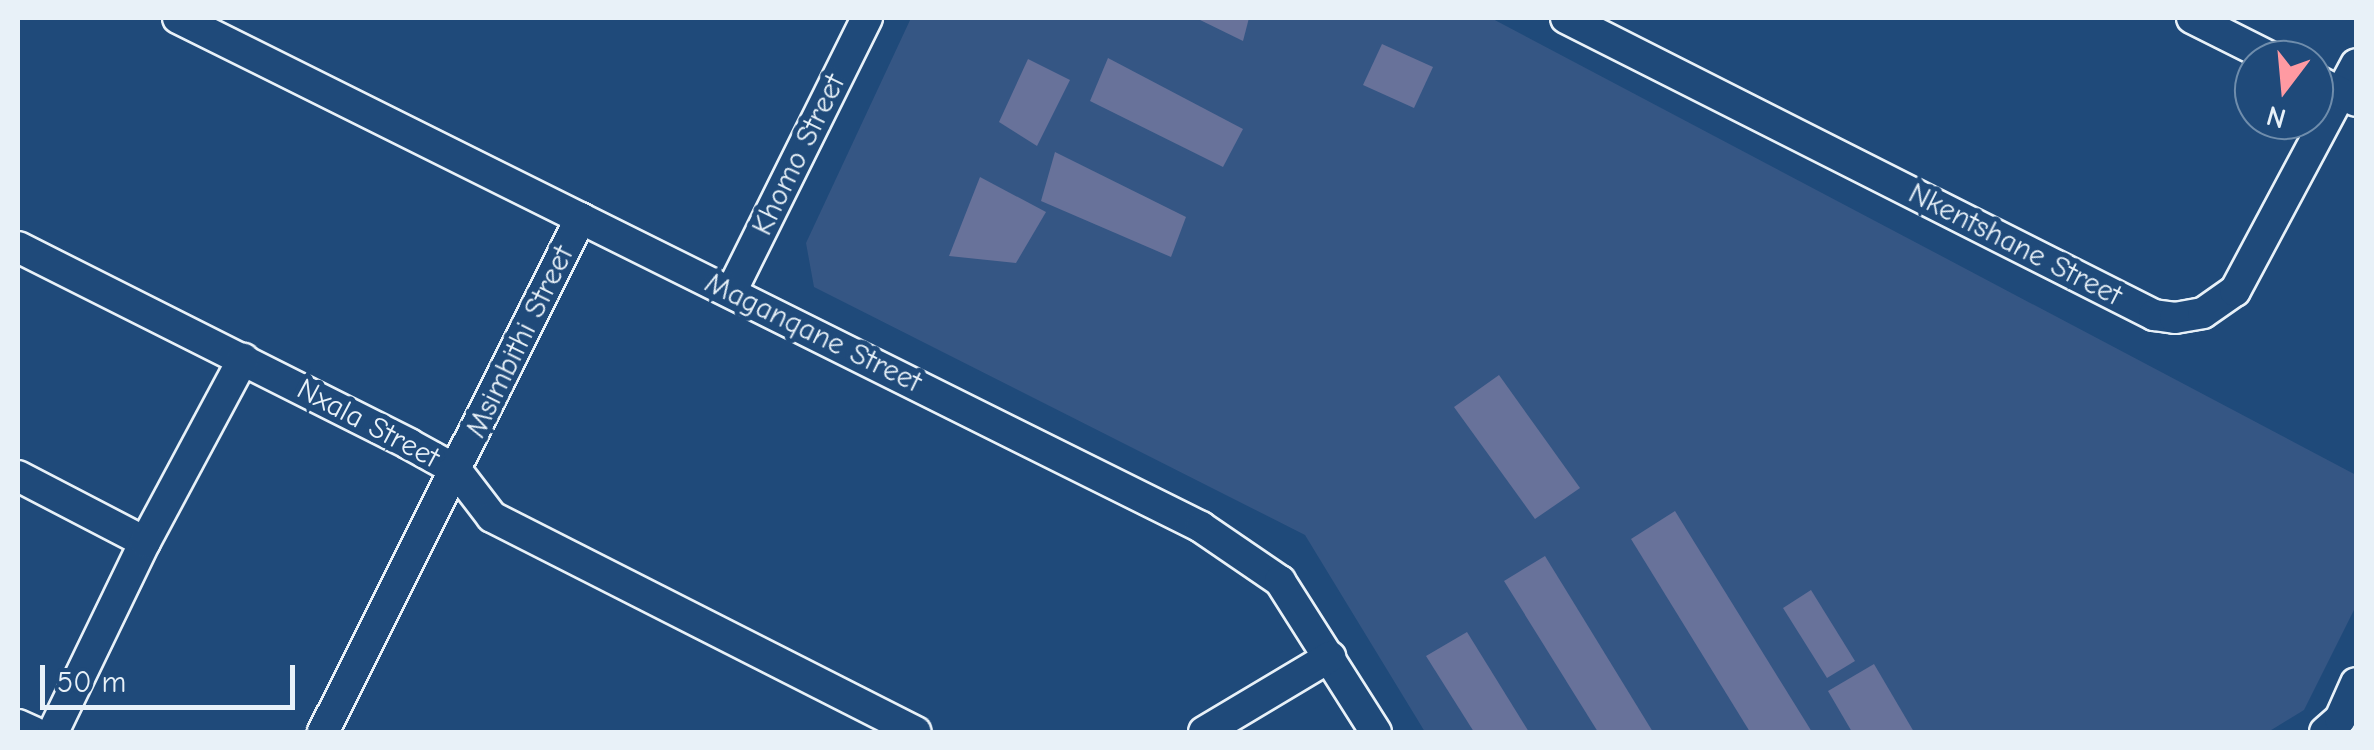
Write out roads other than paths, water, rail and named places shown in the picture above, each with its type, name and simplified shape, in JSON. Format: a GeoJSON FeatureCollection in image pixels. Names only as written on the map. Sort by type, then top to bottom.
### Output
{"type":"FeatureCollection","features":[{"type":"Feature","properties":{"kind":"street","name":"Maganqane Street"},"geometry":{"type":"LineString","coordinates":[[178,18],[1200,526],[1280,582],[1376,732]]}},
{"type":"Feature","properties":{"kind":"street","name":"Khomo Street"},"geometry":{"type":"LineString","coordinates":[[730,292],[867,18]]}},
{"type":"Feature","properties":{"kind":"street","name":"Nkentshane Street"},"geometry":{"type":"LineString","coordinates":[[1566,18],[2164,317],[2203,313],[2236,291],[2349,97],[2356,64]]}},
{"type":"Feature","properties":{"kind":"street"},"geometry":{"type":"LineString","coordinates":[[2192,18],[2236,40]]}},
{"type":"Feature","properties":{"kind":"street","name":"Msimbithi Street"},"geometry":{"type":"LineString","coordinates":[[323,732],[581,218]]}},
{"type":"Feature","properties":{"kind":"street","name":"Nxala Street"},"geometry":{"type":"LineString","coordinates":[[18,247],[243,358],[456,470],[492,517],[915,732]]}},
{"type":"Feature","properties":{"kind":"street"},"geometry":{"type":"LineString","coordinates":[[53,732],[144,542],[243,358]]}},
{"type":"Feature","properties":{"kind":"street"},"geometry":{"type":"LineString","coordinates":[[18,476],[144,542]]}},
{"type":"Feature","properties":{"kind":"street"},"geometry":{"type":"LineString","coordinates":[[1204,732],[1330,657]]}},
{"type":"Feature","properties":{"kind":"street"},"geometry":{"type":"LineString","coordinates":[[2340,726],[2356,684]]}},
{"type":"Feature","properties":{"kind":"street"},"geometry":{"type":"LineString","coordinates":[[18,724],[34,732]]}}]}
